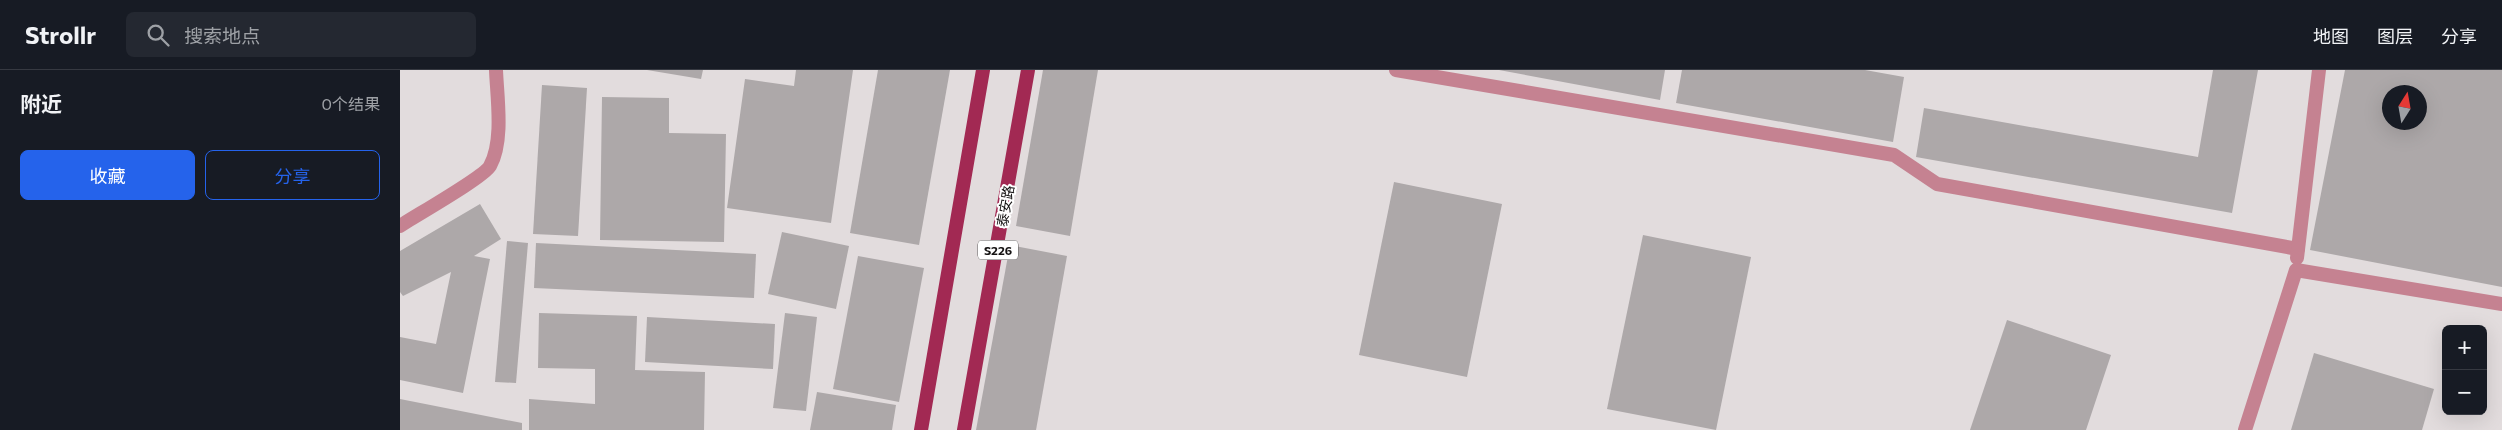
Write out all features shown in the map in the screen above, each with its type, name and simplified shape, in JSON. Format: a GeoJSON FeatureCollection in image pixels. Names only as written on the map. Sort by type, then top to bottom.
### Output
{"type":"FeatureCollection","features":[{"type":"Feature","properties":{"kind":"main road"},"geometry":{"type":"LineString","coordinates":[[921,430],[983,70]]}},
{"type":"Feature","properties":{"kind":"main road","name":"泰安路"},"geometry":{"type":"LineString","coordinates":[[964,430],[1028,70]]}},
{"type":"Feature","properties":{"kind":"street"},"geometry":{"type":"LineString","coordinates":[[400,226],[459,190],[490,167],[498,136],[496,70]]}},
{"type":"Feature","properties":{"kind":"street"},"geometry":{"type":"LineString","coordinates":[[1396,70],[1894,155],[1937,184],[2298,249]]}},
{"type":"Feature","properties":{"kind":"street"},"geometry":{"type":"LineString","coordinates":[[2245,430],[2296,273],[2320,70]]}},
{"type":"Feature","properties":{"kind":"street"},"geometry":{"type":"LineString","coordinates":[[2296,273],[2502,304]]}},
{"type":"Feature","properties":{"kind":"building"},"geometry":{"type":"Polygon","coordinates":[[[647,70],[703,70],[701,79],[647,70]]]}},
{"type":"Feature","properties":{"kind":"building"},"geometry":{"type":"Polygon","coordinates":[[[796,70],[853,70],[831,223],[727,208],[745,79],[794,86],[796,70]]]}},
{"type":"Feature","properties":{"kind":"building"},"geometry":{"type":"Polygon","coordinates":[[[878,70],[950,70],[919,245],[850,233],[878,70]]]}},
{"type":"Feature","properties":{"kind":"building"},"geometry":{"type":"Polygon","coordinates":[[[1043,70],[1098,70],[1070,236],[1016,226],[1043,70]]]}},
{"type":"Feature","properties":{"kind":"building"},"geometry":{"type":"Polygon","coordinates":[[[1499,70],[1665,70],[1660,100],[1499,70]]]}},
{"type":"Feature","properties":{"kind":"building"},"geometry":{"type":"Polygon","coordinates":[[[1682,70],[1865,70],[1904,77],[1893,142],[1676,103],[1682,70]]]}},
{"type":"Feature","properties":{"kind":"building"},"geometry":{"type":"Polygon","coordinates":[[[2213,70],[2258,70],[2232,213],[1916,157],[1924,108],[2198,157],[2213,70]]]}},
{"type":"Feature","properties":{"kind":"building"},"geometry":{"type":"Polygon","coordinates":[[[2345,70],[2502,70],[2502,287],[2310,250],[2345,70]]]}},
{"type":"Feature","properties":{"kind":"building"},"geometry":{"type":"Polygon","coordinates":[[[542,85],[587,88],[578,236],[533,234],[542,85]]]}},
{"type":"Feature","properties":{"kind":"building"},"geometry":{"type":"Polygon","coordinates":[[[602,97],[669,98],[669,133],[726,134],[724,242],[600,240],[602,97]]]}},
{"type":"Feature","properties":{"kind":"building"},"geometry":{"type":"Polygon","coordinates":[[[1394,182],[1502,204],[1467,377],[1359,355],[1394,182]]]}},
{"type":"Feature","properties":{"kind":"building"},"geometry":{"type":"Polygon","coordinates":[[[480,204],[501,239],[474,256],[490,259],[463,393],[400,380],[400,337],[436,344],[451,272],[403,296],[400,292],[400,251],[480,204]]]}},
{"type":"Feature","properties":{"kind":"building"},"geometry":{"type":"Polygon","coordinates":[[[782,232],[849,246],[836,309],[768,294],[782,232]]]}},
{"type":"Feature","properties":{"kind":"building"},"geometry":{"type":"Polygon","coordinates":[[[1643,235],[1751,257],[1716,430],[1607,409],[1643,235]]]}},
{"type":"Feature","properties":{"kind":"building"},"geometry":{"type":"Polygon","coordinates":[[[507,241],[528,243],[516,383],[495,382],[507,241]]]}},
{"type":"Feature","properties":{"kind":"building"},"geometry":{"type":"Polygon","coordinates":[[[536,243],[756,254],[754,298],[534,288],[536,243]]]}},
{"type":"Feature","properties":{"kind":"building"},"geometry":{"type":"Polygon","coordinates":[[[1010,245],[1067,256],[1036,430],[976,430],[1010,245]]]}},
{"type":"Feature","properties":{"kind":"building"},"geometry":{"type":"Polygon","coordinates":[[[858,256],[924,268],[899,402],[833,389],[858,256]]]}},
{"type":"Feature","properties":{"kind":"building"},"geometry":{"type":"Polygon","coordinates":[[[539,313],[637,316],[635,370],[705,372],[704,430],[529,430],[529,399],[595,404],[595,369],[538,368],[539,313]]]}},
{"type":"Feature","properties":{"kind":"building"},"geometry":{"type":"Polygon","coordinates":[[[785,313],[817,317],[806,411],[773,408],[785,313]]]}},
{"type":"Feature","properties":{"kind":"building"},"geometry":{"type":"Polygon","coordinates":[[[647,317],[775,324],[773,369],[645,362],[647,317]]]}},
{"type":"Feature","properties":{"kind":"building"},"geometry":{"type":"Polygon","coordinates":[[[2007,320],[2111,355],[2086,430],[1970,430],[2007,320]]]}},
{"type":"Feature","properties":{"kind":"building"},"geometry":{"type":"Polygon","coordinates":[[[2314,353],[2434,389],[2422,430],[2291,430],[2314,353]]]}},
{"type":"Feature","properties":{"kind":"building"},"geometry":{"type":"Polygon","coordinates":[[[817,392],[896,405],[892,430],[810,430],[817,392]]]}},
{"type":"Feature","properties":{"kind":"building"},"geometry":{"type":"Polygon","coordinates":[[[400,399],[522,423],[522,430],[400,430],[400,399]]]}}]}
